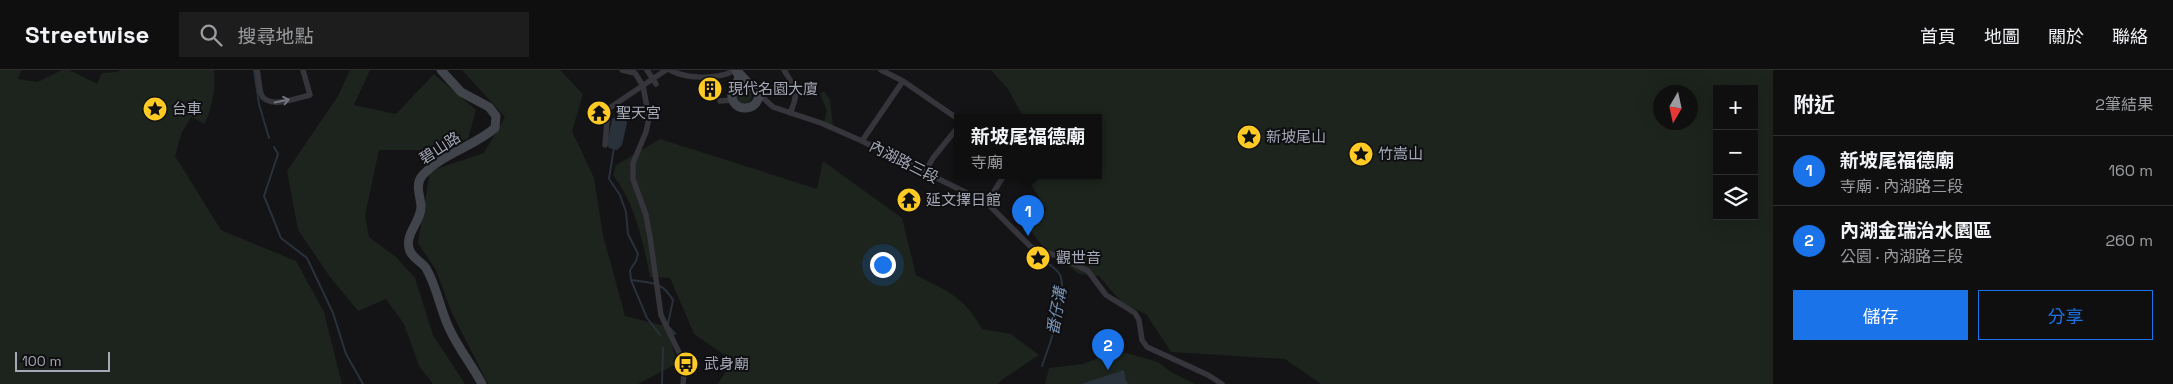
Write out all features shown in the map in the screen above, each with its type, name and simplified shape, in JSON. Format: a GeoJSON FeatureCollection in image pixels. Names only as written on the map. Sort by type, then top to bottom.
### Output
{"type":"FeatureCollection","features":[{"type":"Feature","properties":{"kind":"street"},"geometry":{"type":"LineString","coordinates":[[257,70],[262,95],[265,100],[273,103],[310,95],[303,70]]}},
{"type":"Feature","properties":{"kind":"street","name":"碧山路"},"geometry":{"type":"LineString","coordinates":[[441,70],[462,92],[489,108],[496,116],[495,128],[487,135],[435,164],[420,178],[418,192],[421,205],[420,217],[409,239],[409,249],[424,266],[450,330],[482,384]]}},
{"type":"Feature","properties":{"kind":"street"},"geometry":{"type":"LineString","coordinates":[[622,70],[637,71],[643,86],[649,118],[646,132],[633,163],[633,179],[646,215],[661,315],[685,365],[683,384]]}},
{"type":"Feature","properties":{"kind":"street"},"geometry":{"type":"LineString","coordinates":[[647,70],[654,81]]}},
{"type":"Feature","properties":{"kind":"street"},"geometry":{"type":"LineString","coordinates":[[605,145],[608,110],[643,86],[654,81],[666,70]]}},
{"type":"Feature","properties":{"kind":"street"},"geometry":{"type":"LineString","coordinates":[[670,70],[694,77],[726,74],[735,70]]}},
{"type":"Feature","properties":{"kind":"street"},"geometry":{"type":"LineString","coordinates":[[735,70],[759,94],[757,102],[750,108],[740,108],[733,100],[732,92],[739,77],[735,70]]}},
{"type":"Feature","properties":{"kind":"street"},"geometry":{"type":"LineString","coordinates":[[784,70],[797,93],[790,113]]}},
{"type":"Feature","properties":{"kind":"street"},"geometry":{"type":"LineString","coordinates":[[881,70],[954,116]]}},
{"type":"Feature","properties":{"kind":"street"},"geometry":{"type":"LineString","coordinates":[[862,141],[902,82]]}},
{"type":"Feature","properties":{"kind":"street","name":"內湖路三段"},"geometry":{"type":"LineString","coordinates":[[759,94],[773,107],[862,141],[987,203],[1032,247],[1060,257],[1088,271],[1106,295],[1135,313],[1139,320],[1142,340],[1147,346],[1208,375],[1222,384]]}},
{"type":"Feature","properties":{"kind":"street"},"geometry":{"type":"LineString","coordinates":[[720,101],[733,100]]}},
{"type":"Feature","properties":{"kind":"street"},"geometry":{"type":"LineString","coordinates":[[925,172],[933,158],[954,132]]}},
{"type":"Feature","properties":{"kind":"street"},"geometry":{"type":"LineString","coordinates":[[987,203],[1002,179]]}},
{"type":"Feature","properties":{"kind":"shaded area"},"geometry":{"type":"Polygon","coordinates":[[[0,70],[22,70],[18,79],[38,82],[62,70],[69,70],[97,84],[102,73],[121,70],[214,70],[213,98],[205,124],[191,117],[182,132],[175,156],[221,230],[296,261],[324,312],[342,384],[0,384],[0,70]]]}},
{"type":"Feature","properties":{"kind":"shaded area"},"geometry":{"type":"Polygon","coordinates":[[[350,70],[370,70],[354,105],[396,114],[434,74],[476,110],[468,139],[430,150],[379,150],[365,215],[369,237],[396,257],[415,278],[433,335],[465,384],[433,384],[419,366],[404,324],[386,299],[358,311],[330,277],[298,230],[287,171],[338,96],[350,70]]]}},
{"type":"Feature","properties":{"kind":"shaded area"},"geometry":{"type":"Polygon","coordinates":[[[462,70],[560,70],[583,94],[572,131],[594,178],[603,235],[625,316],[665,326],[678,363],[638,384],[488,384],[452,313],[436,270],[418,243],[430,171],[484,153],[505,117],[462,70]]]}},
{"type":"Feature","properties":{"kind":"shaded area"},"geometry":{"type":"Polygon","coordinates":[[[991,70],[1773,70],[1773,384],[1321,384],[1285,359],[1171,352],[1146,314],[1122,303],[1099,276],[1079,274],[1044,248],[1023,221],[1047,210],[1028,179],[1102,179],[1102,114],[1021,114],[1008,89],[991,70]]]}},
{"type":"Feature","properties":{"kind":"shaded area"},"geometry":{"type":"Polygon","coordinates":[[[744,88],[752,96],[744,104],[736,96],[744,88]]]}},
{"type":"Feature","properties":{"kind":"shaded area"},"geometry":{"type":"Polygon","coordinates":[[[824,91],[830,100],[833,126],[824,122],[827,111],[820,94],[824,91]]]}},
{"type":"Feature","properties":{"kind":"shaded area"},"geometry":{"type":"Polygon","coordinates":[[[621,113],[627,123],[622,145],[617,150],[609,148],[607,143],[612,119],[621,113]]]}},
{"type":"Feature","properties":{"kind":"shaded area"},"geometry":{"type":"Polygon","coordinates":[[[660,139],[817,189],[823,161],[902,218],[916,275],[961,301],[982,329],[1011,334],[1039,355],[998,384],[718,384],[726,371],[727,357],[694,334],[670,278],[650,277],[633,210],[613,175],[616,165],[660,139]]]}},
{"type":"Feature","properties":{"kind":"shaded area"},"geometry":{"type":"Polygon","coordinates":[[[1127,353],[1158,362],[1171,372],[1195,384],[1045,384],[1049,368],[1083,364],[1103,356],[1127,353]]]}},
{"type":"Feature","properties":{"kind":"shaded area"},"geometry":{"type":"Polygon","coordinates":[[[1124,370],[1126,381],[1129,384],[1081,384],[1124,370]]]}},
{"type":"Feature","properties":{"kind":"waterway"},"geometry":{"type":"LineString","coordinates":[[254,70],[259,104],[269,138]]}},
{"type":"Feature","properties":{"kind":"waterway"},"geometry":{"type":"LineString","coordinates":[[274,147],[278,154],[264,196],[281,238],[307,258],[333,313],[346,354],[363,384]]}},
{"type":"Feature","properties":{"kind":"waterway"},"geometry":{"type":"LineString","coordinates":[[614,147],[609,179],[620,195],[626,212],[628,234],[638,254],[630,270],[631,280],[647,318],[660,335]]}},
{"type":"Feature","properties":{"kind":"waterway","name":"番仔溝"},"geometry":{"type":"LineString","coordinates":[[1042,366],[1057,320],[1062,294],[1060,275],[1056,269],[1046,262]]}},
{"type":"Feature","properties":{"kind":"waterway"},"geometry":{"type":"LineString","coordinates":[[631,280],[655,284],[665,289],[673,300],[668,324]]}},
{"type":"Feature","properties":{"kind":"waterway"},"geometry":{"type":"LineString","coordinates":[[670,328],[675,334]]}},
{"type":"Feature","properties":{"kind":"waterway"},"geometry":{"type":"LineString","coordinates":[[662,384],[663,348]]}},
{"type":"Feature","properties":{"kind":"place","name":"現代名園大廈"},"geometry":{"type":"Point","coordinates":[710,89]}},
{"type":"Feature","properties":{"kind":"place","name":"台車"},"geometry":{"type":"Point","coordinates":[155,109]}},
{"type":"Feature","properties":{"kind":"place","name":"聖天宮"},"geometry":{"type":"Point","coordinates":[599,113]}},
{"type":"Feature","properties":{"kind":"place","name":"新坡尾山"},"geometry":{"type":"Point","coordinates":[1249,137]}},
{"type":"Feature","properties":{"kind":"place","name":"竹嵩山"},"geometry":{"type":"Point","coordinates":[1361,154]}},
{"type":"Feature","properties":{"kind":"place","name":"延文擇日館"},"geometry":{"type":"Point","coordinates":[909,200]}},
{"type":"Feature","properties":{"kind":"place","name":"新坡尾福德廟"},"geometry":{"type":"Point","coordinates":[1028,236]}},
{"type":"Feature","properties":{"kind":"place","name":"觀世音"},"geometry":{"type":"Point","coordinates":[1038,258]}},
{"type":"Feature","properties":{"kind":"place","name":"武身廟"},"geometry":{"type":"Point","coordinates":[686,364]}},
{"type":"Feature","properties":{"kind":"place","name":"內湖金瑞治水園區"},"geometry":{"type":"Point","coordinates":[1108,370]}}]}
